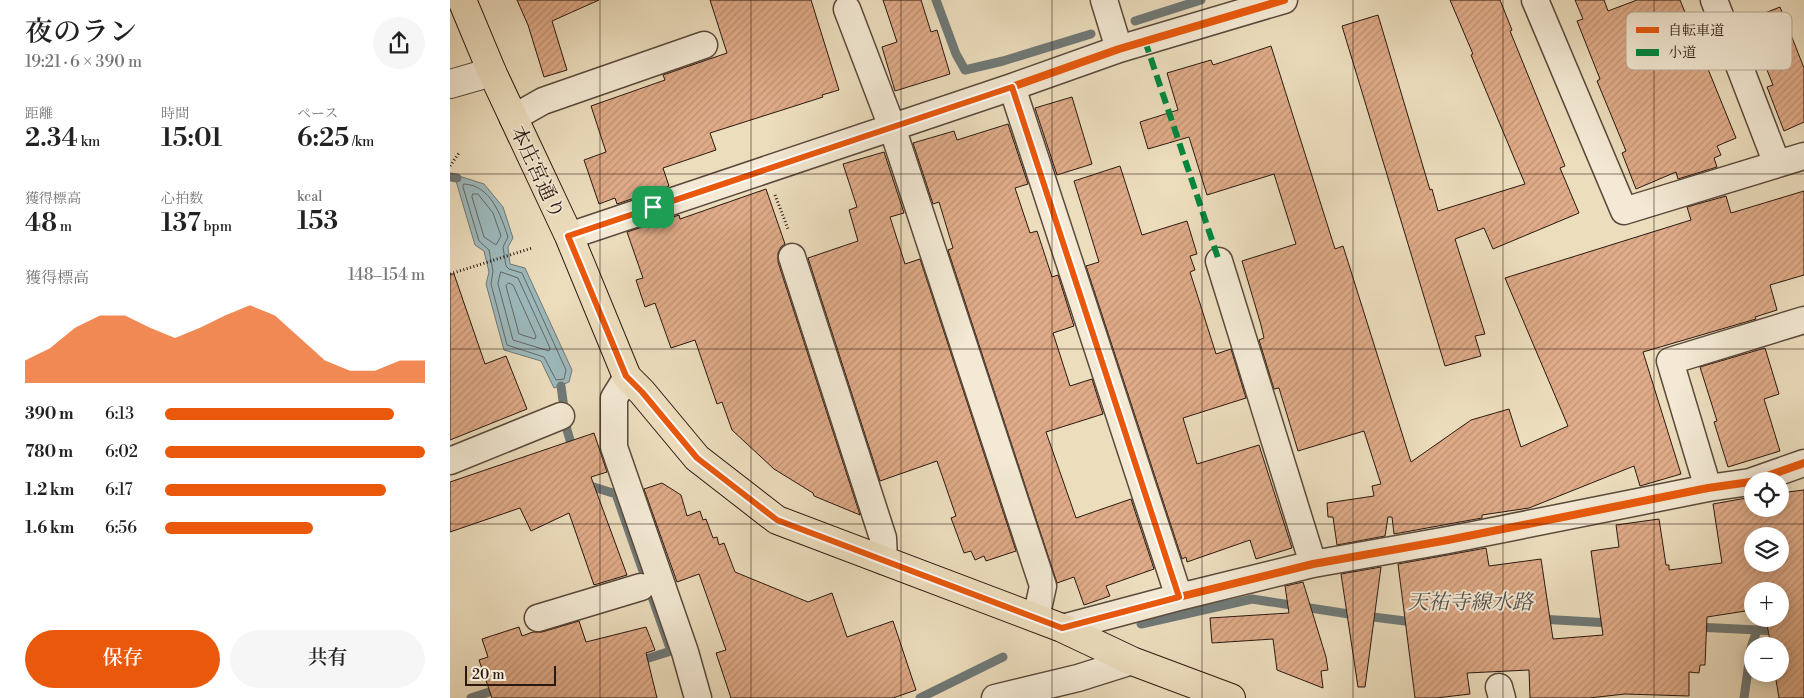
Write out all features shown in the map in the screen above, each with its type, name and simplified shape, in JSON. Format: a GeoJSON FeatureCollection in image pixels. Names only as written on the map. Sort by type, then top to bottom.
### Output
{"type":"FeatureCollection","features":[{"type":"Feature","properties":{"kind":"main road","name":"本庄宮通り"},"geometry":{"type":"LineString","coordinates":[[462,0],[492,72],[568,236],[626,376],[642,392],[697,458],[777,520],[1062,628],[1132,661],[1231,698]]}},
{"type":"Feature","properties":{"kind":"street"},"geometry":{"type":"LineString","coordinates":[[1104,0],[1119,49]]}},
{"type":"Feature","properties":{"kind":"street"},"geometry":{"type":"LineString","coordinates":[[568,236],[1012,87],[1119,49],[1284,0]]}},
{"type":"Feature","properties":{"kind":"street"},"geometry":{"type":"LineString","coordinates":[[1535,0],[1624,211],[1804,156]]}},
{"type":"Feature","properties":{"kind":"street"},"geometry":{"type":"LineString","coordinates":[[1714,0],[1719,12]]}},
{"type":"Feature","properties":{"kind":"street"},"geometry":{"type":"LineString","coordinates":[[847,9],[892,127],[1043,586],[1036,618]]}},
{"type":"Feature","properties":{"kind":"street"},"geometry":{"type":"LineString","coordinates":[[513,118],[542,101],[704,46]]}},
{"type":"Feature","properties":{"kind":"street"},"geometry":{"type":"LineString","coordinates":[[1741,70],[1777,164]]}},
{"type":"Feature","properties":{"kind":"street"},"geometry":{"type":"LineString","coordinates":[[450,84],[492,72]]}},
{"type":"Feature","properties":{"kind":"street"},"geometry":{"type":"LineString","coordinates":[[1012,87],[1179,597]]}},
{"type":"Feature","properties":{"kind":"street"},"geometry":{"type":"LineString","coordinates":[[792,257],[883,538],[884,561]]}},
{"type":"Feature","properties":{"kind":"street"},"geometry":{"type":"LineString","coordinates":[[1218,260],[1313,564]]}},
{"type":"Feature","properties":{"kind":"street"},"geometry":{"type":"LineString","coordinates":[[1708,488],[1670,361],[1804,320]]}},
{"type":"Feature","properties":{"kind":"street"},"geometry":{"type":"LineString","coordinates":[[626,376],[614,398],[614,447],[685,652],[698,698]]}},
{"type":"Feature","properties":{"kind":"street"},"geometry":{"type":"LineString","coordinates":[[450,461],[561,416]]}},
{"type":"Feature","properties":{"kind":"street"},"geometry":{"type":"LineString","coordinates":[[1062,628],[1313,564],[1457,539],[1708,488],[1750,482],[1804,463]]}},
{"type":"Feature","properties":{"kind":"street"},"geometry":{"type":"LineString","coordinates":[[538,618],[641,587]]}},
{"type":"Feature","properties":{"kind":"street"},"geometry":{"type":"LineString","coordinates":[[995,698],[1078,678],[1132,661]]}},
{"type":"Feature","properties":{"kind":"path"},"geometry":{"type":"LineString","coordinates":[[450,166],[459,153]]}},
{"type":"Feature","properties":{"kind":"path"},"geometry":{"type":"LineString","coordinates":[[766,169],[791,238],[792,257]]}},
{"type":"Feature","properties":{"kind":"path"},"geometry":{"type":"LineString","coordinates":[[450,274],[532,248]]}},
{"type":"Feature","properties":{"kind":"water"},"geometry":{"type":"Polygon","coordinates":[[[459,176],[484,184],[503,207],[513,238],[508,247],[510,264],[525,268],[572,370],[569,382],[554,388],[541,361],[504,350],[486,284],[489,272],[484,251],[475,245],[456,181],[459,176]]]}},
{"type":"Feature","properties":{"kind":"building"},"geometry":{"type":"Polygon","coordinates":[[[517,0],[599,0],[552,21],[567,70],[544,77],[528,25],[517,0]]]}},
{"type":"Feature","properties":{"kind":"building"},"geometry":{"type":"Polygon","coordinates":[[[710,0],[811,0],[839,90],[822,95],[823,97],[710,133],[716,150],[663,168],[669,186],[617,204],[615,198],[599,204],[584,160],[606,152],[591,106],[665,80],[663,75],[727,53],[710,0]]]}},
{"type":"Feature","properties":{"kind":"building"},"geometry":{"type":"Polygon","coordinates":[[[883,0],[921,0],[931,32],[937,30],[950,74],[895,91],[882,47],[897,42],[883,0]]]}},
{"type":"Feature","properties":{"kind":"building"},"geometry":{"type":"Polygon","coordinates":[[[1450,0],[1500,0],[1512,30],[1510,31],[1565,166],[1560,168],[1579,213],[1493,249],[1484,228],[1455,239],[1485,334],[1475,336],[1481,356],[1445,366],[1342,26],[1378,15],[1430,190],[1432,189],[1438,211],[1525,184],[1450,0]]]}},
{"type":"Feature","properties":{"kind":"building"},"geometry":{"type":"Polygon","coordinates":[[[1575,0],[1604,0],[1608,11],[1637,0],[1680,0],[1685,12],[1626,12],[1626,70],[1708,70],[1736,138],[1717,146],[1721,155],[1714,158],[1717,167],[1678,179],[1676,172],[1636,189],[1622,153],[1626,151],[1597,81],[1600,79],[1577,21],[1583,19],[1575,0]]]}},
{"type":"Feature","properties":{"kind":"building"},"geometry":{"type":"Polygon","coordinates":[[[1780,7],[1782,12],[1767,12],[1780,7]]]}},
{"type":"Feature","properties":{"kind":"building"},"geometry":{"type":"Polygon","coordinates":[[[1792,38],[1804,68],[1804,122],[1784,131],[1767,87],[1773,85],[1767,70],[1792,70],[1792,38]]]}},
{"type":"Feature","properties":{"kind":"building"},"geometry":{"type":"Polygon","coordinates":[[[1271,46],[1335,249],[1343,246],[1411,462],[1471,420],[1509,409],[1521,447],[1568,426],[1505,278],[1691,220],[1687,207],[1726,196],[1731,213],[1804,191],[1804,275],[1770,285],[1777,310],[1755,317],[1756,319],[1643,352],[1681,474],[1640,486],[1634,466],[1529,508],[1482,515],[1482,518],[1394,534],[1392,517],[1388,517],[1385,536],[1337,545],[1333,517],[1328,517],[1327,503],[1374,496],[1372,486],[1381,484],[1364,431],[1298,451],[1279,388],[1274,389],[1259,340],[1264,338],[1261,325],[1242,261],[1296,244],[1274,174],[1207,195],[1189,137],[1148,149],[1140,122],[1178,110],[1167,73],[1211,60],[1213,65],[1271,46]]]}},
{"type":"Feature","properties":{"kind":"building"},"geometry":{"type":"Polygon","coordinates":[[[1072,97],[1092,164],[1057,175],[1035,108],[1072,97]]]}},
{"type":"Feature","properties":{"kind":"building"},"geometry":{"type":"Polygon","coordinates":[[[1008,124],[1028,184],[1015,188],[1030,233],[1037,231],[1052,277],[1058,275],[1074,326],[1053,333],[1070,386],[1092,379],[1103,414],[1046,432],[1076,518],[1131,499],[1154,569],[1106,586],[1110,596],[1084,605],[1074,577],[1057,583],[948,250],[953,248],[939,202],[933,204],[913,143],[954,131],[957,140],[1008,124]]]}},
{"type":"Feature","properties":{"kind":"building"},"geometry":{"type":"Polygon","coordinates":[[[884,152],[904,213],[890,217],[905,264],[920,259],[1016,551],[986,561],[984,556],[975,560],[971,551],[964,553],[951,518],[956,516],[937,461],[880,481],[808,258],[858,241],[849,210],[857,207],[843,164],[884,152]]]}},
{"type":"Feature","properties":{"kind":"building"},"geometry":{"type":"Polygon","coordinates":[[[1120,166],[1142,235],[1187,221],[1197,254],[1190,256],[1195,270],[1190,272],[1216,354],[1231,349],[1246,398],[1183,418],[1197,464],[1259,445],[1292,548],[1256,559],[1250,540],[1187,562],[1186,557],[1182,559],[1086,266],[1099,262],[1074,181],[1120,166]]]}},
{"type":"Feature","properties":{"kind":"building"},"geometry":{"type":"Polygon","coordinates":[[[766,189],[785,244],[778,253],[778,262],[860,515],[814,496],[813,493],[774,469],[732,430],[722,402],[717,404],[695,340],[671,348],[655,303],[645,307],[636,280],[643,278],[627,232],[679,215],[680,219],[766,189]]]}},
{"type":"Feature","properties":{"kind":"building"},"geometry":{"type":"Polygon","coordinates":[[[450,274],[454,274],[485,364],[506,356],[527,409],[450,440],[450,274]]]}},
{"type":"Feature","properties":{"kind":"building"},"geometry":{"type":"Polygon","coordinates":[[[1765,348],[1779,394],[1764,399],[1780,451],[1728,467],[1714,422],[1717,421],[1700,367],[1765,348]]]}},
{"type":"Feature","properties":{"kind":"building"},"geometry":{"type":"Polygon","coordinates":[[[594,433],[607,472],[591,477],[627,575],[594,585],[569,513],[531,531],[520,508],[450,532],[450,482],[594,433]]]}},
{"type":"Feature","properties":{"kind":"building"},"geometry":{"type":"Polygon","coordinates":[[[662,483],[681,495],[687,516],[700,511],[703,520],[706,519],[713,538],[717,537],[719,545],[724,543],[735,572],[808,602],[832,593],[847,637],[893,621],[916,690],[893,698],[731,698],[716,653],[726,650],[699,574],[677,582],[644,489],[662,483]]]}},
{"type":"Feature","properties":{"kind":"building"},"geometry":{"type":"Polygon","coordinates":[[[1804,490],[1804,698],[1779,698],[1776,682],[1789,682],[1789,637],[1769,637],[1767,627],[1789,627],[1789,582],[1744,582],[1744,611],[1707,617],[1705,665],[1700,665],[1699,673],[1689,672],[1689,696],[1625,694],[1589,698],[1530,698],[1529,670],[1467,673],[1470,694],[1436,698],[1415,698],[1398,564],[1486,548],[1489,566],[1541,559],[1553,639],[1603,635],[1591,551],[1619,547],[1616,525],[1659,519],[1666,565],[1669,565],[1669,570],[1722,563],[1713,504],[1744,498],[1744,517],[1789,517],[1789,492],[1804,490]]]}},
{"type":"Feature","properties":{"kind":"building"},"geometry":{"type":"Polygon","coordinates":[[[1381,567],[1365,687],[1358,687],[1341,574],[1381,567]]]}},
{"type":"Feature","properties":{"kind":"building"},"geometry":{"type":"Polygon","coordinates":[[[1303,582],[1326,657],[1328,670],[1321,671],[1323,688],[1277,670],[1273,639],[1212,643],[1210,618],[1289,613],[1285,586],[1303,582]]]}},
{"type":"Feature","properties":{"kind":"building"},"geometry":{"type":"Polygon","coordinates":[[[579,621],[586,642],[646,627],[655,650],[646,653],[657,698],[492,698],[479,660],[488,657],[482,639],[519,627],[522,636],[579,621]]]}},
{"type":"Feature","properties":{"kind":"waterway"},"geometry":{"type":"LineString","coordinates":[[936,0],[956,54],[965,70],[1003,61],[1091,34]]}},
{"type":"Feature","properties":{"kind":"waterway"},"geometry":{"type":"LineString","coordinates":[[1135,21],[1201,0]]}},
{"type":"Feature","properties":{"kind":"waterway"},"geometry":{"type":"LineString","coordinates":[[450,177],[457,178]]}},
{"type":"Feature","properties":{"kind":"waterway"},"geometry":{"type":"LineString","coordinates":[[561,386],[567,430],[574,453]]}},
{"type":"Feature","properties":{"kind":"waterway"},"geometry":{"type":"LineString","coordinates":[[584,484],[616,494],[671,651],[636,662]]}},
{"type":"Feature","properties":{"kind":"waterway","name":"天祐寺線水路"},"geometry":{"type":"LineString","coordinates":[[1141,624],[1252,599],[1349,614],[1416,621]]}},
{"type":"Feature","properties":{"kind":"waterway","name":"天祐寺線水路"},"geometry":{"type":"LineString","coordinates":[[1539,619],[1611,623]]}},
{"type":"Feature","properties":{"kind":"waterway","name":"天祐寺線水路"},"geometry":{"type":"LineString","coordinates":[[1696,627],[1778,631]]}},
{"type":"Feature","properties":{"kind":"waterway"},"geometry":{"type":"LineString","coordinates":[[1744,698],[1751,648],[1757,630]]}},
{"type":"Feature","properties":{"kind":"waterway","name":"天祐寺線水路"},"geometry":{"type":"LineString","coordinates":[[920,698],[1003,657]]}},
{"type":"Feature","properties":{"kind":"waterway"},"geometry":{"type":"LineString","coordinates":[[471,698],[501,688]]}},
{"type":"Feature","properties":{"kind":"marked path"},"geometry":{"type":"LineString","coordinates":[[1145,41],[1219,261]]}},
{"type":"Feature","properties":{"kind":"cycle path"},"geometry":{"type":"LineString","coordinates":[[569,236],[1012,87],[1119,49],[1284,0]]}},
{"type":"Feature","properties":{"kind":"cycle path"},"geometry":{"type":"LineString","coordinates":[[1012,87],[1179,597]]}},
{"type":"Feature","properties":{"kind":"cycle path"},"geometry":{"type":"LineString","coordinates":[[1062,628],[1313,564],[1448,540],[1708,488],[1750,482],[1804,463]]}},
{"type":"Feature","properties":{"kind":"route"},"geometry":{"type":"LineString","coordinates":[[1012,87],[1179,597],[1062,628],[777,520],[697,458],[642,392],[626,376],[568,236],[653,207],[1012,87]]}}]}
